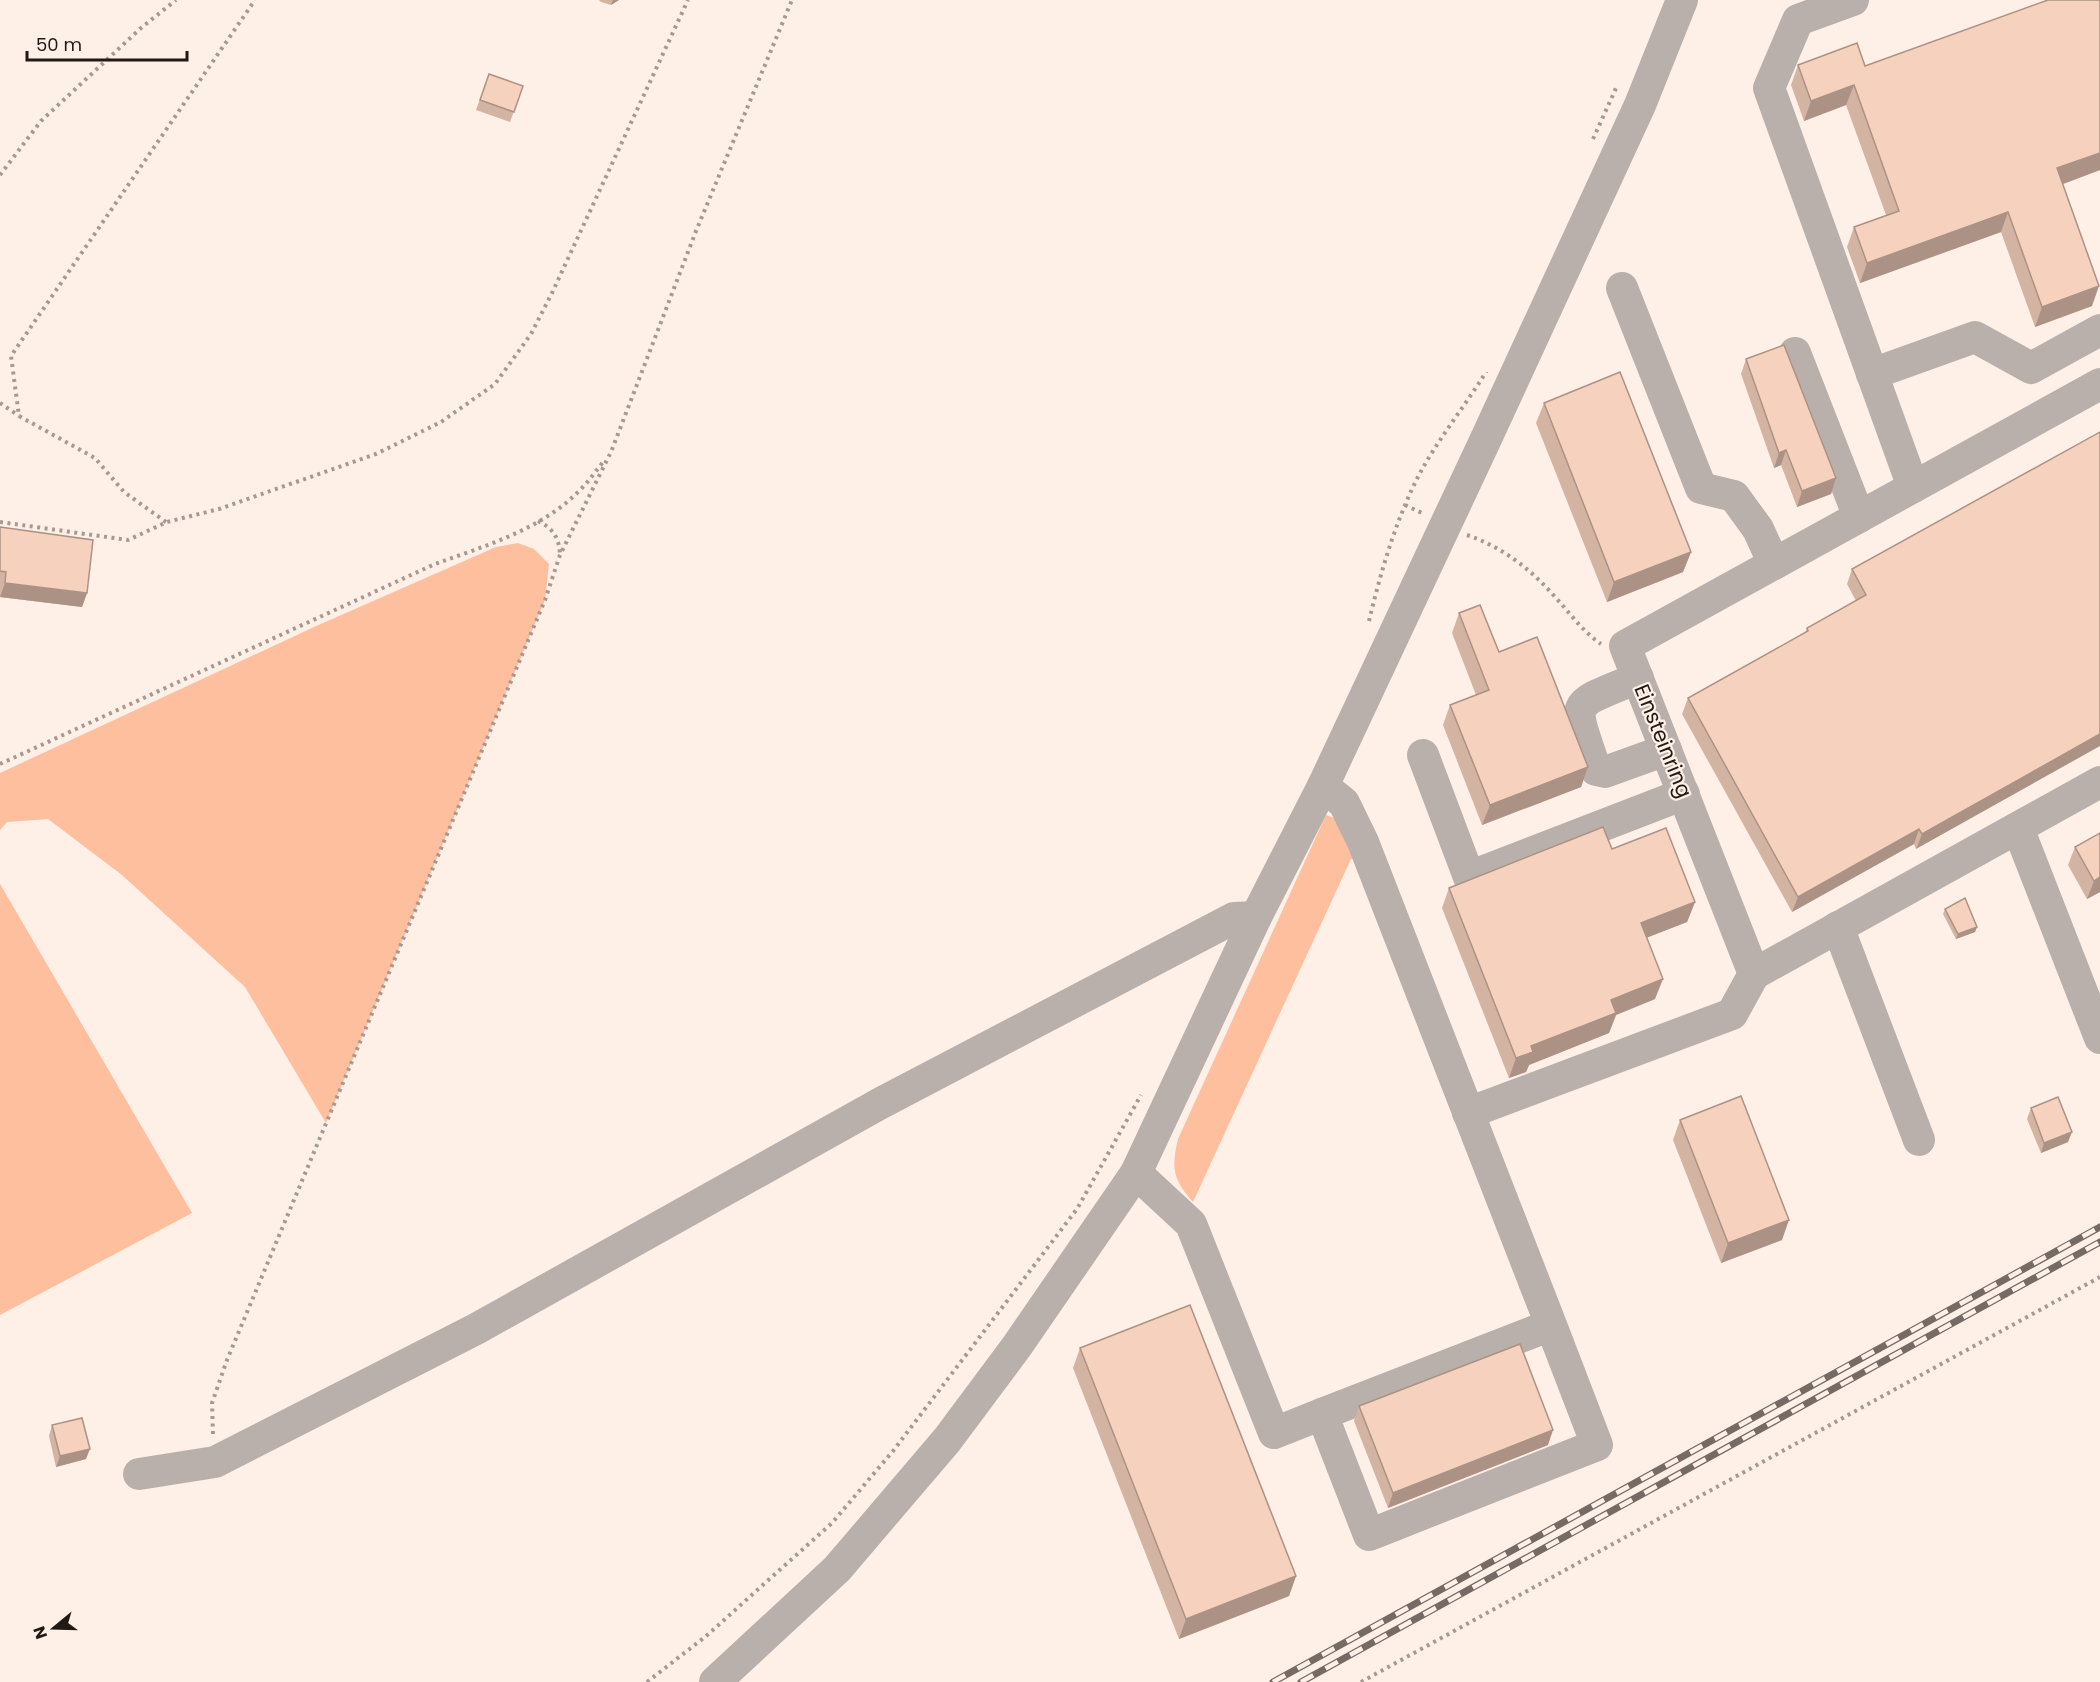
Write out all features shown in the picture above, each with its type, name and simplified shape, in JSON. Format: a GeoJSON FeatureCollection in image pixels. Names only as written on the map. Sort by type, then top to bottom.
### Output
{"type":"FeatureCollection","features":[{"type":"Feature","properties":{"kind":"street"},"geometry":{"type":"LineString","coordinates":[[715,1682],[837,1569],[947,1440],[1017,1346],[1136,1173],[1256,917],[1323,786],[1635,115],[1682,0]]}},
{"type":"Feature","properties":{"kind":"street"},"geometry":{"type":"LineString","coordinates":[[1853,0],[1798,20],[1769,88],[1913,487]]}},
{"type":"Feature","properties":{"kind":"street"},"geometry":{"type":"LineString","coordinates":[[1622,288],[1701,488],[1734,496],[1758,528],[1774,564]]}},
{"type":"Feature","properties":{"kind":"street"},"geometry":{"type":"LineString","coordinates":[[1872,374],[1975,337],[2031,368],[2100,330]]}},
{"type":"Feature","properties":{"kind":"street"},"geometry":{"type":"LineString","coordinates":[[1795,353],[1859,517]]}},
{"type":"Feature","properties":{"kind":"street"},"geometry":{"type":"LineString","coordinates":[[1625,646],[2100,384]]}},
{"type":"Feature","properties":{"kind":"street","name":"Einsteinring"},"geometry":{"type":"LineString","coordinates":[[1625,646],[1754,974]]}},
{"type":"Feature","properties":{"kind":"street"},"geometry":{"type":"LineString","coordinates":[[1638,678],[1585,700],[1579,708],[1579,721],[1596,770],[1605,772],[1666,750]]}},
{"type":"Feature","properties":{"kind":"street"},"geometry":{"type":"LineString","coordinates":[[1423,755],[1469,877],[1684,794]]}},
{"type":"Feature","properties":{"kind":"street"},"geometry":{"type":"LineString","coordinates":[[1468,1113],[1732,1014],[1754,974],[2100,782]]}},
{"type":"Feature","properties":{"kind":"street"},"geometry":{"type":"LineString","coordinates":[[1322,1414],[1369,1535],[1598,1445],[1363,842],[1344,803],[1323,786]]}},
{"type":"Feature","properties":{"kind":"street"},"geometry":{"type":"LineString","coordinates":[[2018,828],[2100,1038]]}},
{"type":"Feature","properties":{"kind":"street"},"geometry":{"type":"LineString","coordinates":[[139,1474],[215,1462],[476,1329],[881,1103],[1234,918],[1256,917]]}},
{"type":"Feature","properties":{"kind":"street"},"geometry":{"type":"LineString","coordinates":[[1838,927],[1919,1140]]}},
{"type":"Feature","properties":{"kind":"street"},"geometry":{"type":"LineString","coordinates":[[1136,1173],[1191,1224],[1274,1433],[1551,1324]]}},
{"type":"Feature","properties":{"kind":"path"},"geometry":{"type":"LineString","coordinates":[[0,175],[41,121],[141,28],[176,0]]}},
{"type":"Feature","properties":{"kind":"path"},"geometry":{"type":"LineString","coordinates":[[20,416],[11,356],[255,0]]}},
{"type":"Feature","properties":{"kind":"path"},"geometry":{"type":"LineString","coordinates":[[0,522],[128,540],[167,522],[219,509],[376,454],[441,422],[495,384],[531,334],[552,293],[688,0]]}},
{"type":"Feature","properties":{"kind":"path"},"geometry":{"type":"LineString","coordinates":[[215,1462],[212,1403],[227,1360],[545,600],[560,555],[611,452],[696,231],[792,0]]}},
{"type":"Feature","properties":{"kind":"path"},"geometry":{"type":"LineString","coordinates":[[1589,147],[1619,82]]}},
{"type":"Feature","properties":{"kind":"path"},"geometry":{"type":"LineString","coordinates":[[1369,622],[1378,581],[1405,505],[1421,472],[1491,363]]}},
{"type":"Feature","properties":{"kind":"path"},"geometry":{"type":"LineString","coordinates":[[0,403],[95,458],[124,492],[167,522]]}},
{"type":"Feature","properties":{"kind":"path"},"geometry":{"type":"LineString","coordinates":[[0,764],[435,564],[495,543],[537,521],[581,489],[611,452]]}},
{"type":"Feature","properties":{"kind":"path"},"geometry":{"type":"LineString","coordinates":[[1405,505],[1432,518]]}},
{"type":"Feature","properties":{"kind":"path"},"geometry":{"type":"LineString","coordinates":[[537,521],[546,524],[559,540],[560,555]]}},
{"type":"Feature","properties":{"kind":"path"},"geometry":{"type":"LineString","coordinates":[[1464,534],[1489,544],[1535,575],[1589,636],[1604,645],[1625,646]]}},
{"type":"Feature","properties":{"kind":"path"},"geometry":{"type":"LineString","coordinates":[[646,1682],[705,1637],[815,1539],[893,1451],[1077,1209],[1147,1086]]}},
{"type":"Feature","properties":{"kind":"path"},"geometry":{"type":"LineString","coordinates":[[1361,1682],[2100,1276]]}},
{"type":"Feature","properties":{"kind":"shaded area"},"geometry":{"type":"Polygon","coordinates":[[[518,543],[534,549],[549,564],[545,600],[326,1123],[245,987],[122,875],[48,819],[7,822],[0,830],[0,773],[314,627],[496,547],[518,543]]]}},
{"type":"Feature","properties":{"kind":"shaded area"},"geometry":{"type":"Polygon","coordinates":[[[1326,815],[1349,823],[1364,854],[1351,859],[1193,1202],[1181,1187],[1175,1173],[1178,1139],[1326,815]]]}},
{"type":"Feature","properties":{"kind":"shaded area"},"geometry":{"type":"Polygon","coordinates":[[[0,884],[192,1213],[0,1315],[0,884]]]}},
{"type":"Feature","properties":{"kind":"building"},"geometry":{"type":"Polygon","coordinates":[[[2048,0],[2100,0],[2100,153],[2057,168],[2099,286],[2042,307],[2008,212],[1867,263],[1854,227],[1899,211],[1854,85],[1811,101],[1798,65],[1857,43],[1865,66],[2048,0]]]}},
{"type":"Feature","properties":{"kind":"building"},"geometry":{"type":"Polygon","coordinates":[[[489,74],[523,86],[514,112],[480,100],[489,74]]]}},
{"type":"Feature","properties":{"kind":"building"},"geometry":{"type":"Polygon","coordinates":[[[1784,345],[1836,478],[1802,491],[1786,450],[1779,453],[1746,359],[1784,345]]]}},
{"type":"Feature","properties":{"kind":"building"},"geometry":{"type":"Polygon","coordinates":[[[1620,372],[1691,552],[1614,582],[1544,403],[1620,372]]]}},
{"type":"Feature","properties":{"kind":"building"},"geometry":{"type":"Polygon","coordinates":[[[2100,432],[2100,734],[1922,834],[1919,829],[1798,897],[1688,698],[1808,631],[1807,628],[1866,595],[1852,569],[2100,432]]]}},
{"type":"Feature","properties":{"kind":"building"},"geometry":{"type":"Polygon","coordinates":[[[0,527],[93,540],[87,593],[5,583],[6,572],[0,571],[0,527]]]}},
{"type":"Feature","properties":{"kind":"building"},"geometry":{"type":"Polygon","coordinates":[[[1480,605],[1499,652],[1537,637],[1588,767],[1490,805],[1450,705],[1489,690],[1459,613],[1480,605]]]}},
{"type":"Feature","properties":{"kind":"building"},"geometry":{"type":"Polygon","coordinates":[[[1603,827],[1612,849],[1666,828],[1695,902],[1641,923],[1663,979],[1611,1000],[1616,1013],[1531,1046],[1533,1052],[1516,1058],[1449,888],[1603,827]]]}},
{"type":"Feature","properties":{"kind":"building"},"geometry":{"type":"Polygon","coordinates":[[[2100,833],[2100,877],[2094,881],[2075,847],[2100,833]]]}},
{"type":"Feature","properties":{"kind":"building"},"geometry":{"type":"Polygon","coordinates":[[[1965,898],[1977,927],[1958,934],[1945,909],[1965,898]]]}},
{"type":"Feature","properties":{"kind":"building"},"geometry":{"type":"Polygon","coordinates":[[[1741,1096],[1789,1220],[1728,1243],[1680,1120],[1741,1096]]]}},
{"type":"Feature","properties":{"kind":"building"},"geometry":{"type":"Polygon","coordinates":[[[2058,1097],[2072,1132],[2044,1143],[2031,1108],[2058,1097]]]}},
{"type":"Feature","properties":{"kind":"building"},"geometry":{"type":"Polygon","coordinates":[[[1190,1305],[1296,1576],[1186,1619],[1080,1348],[1190,1305]]]}},
{"type":"Feature","properties":{"kind":"building"},"geometry":{"type":"Polygon","coordinates":[[[1520,1344],[1553,1430],[1393,1493],[1359,1406],[1520,1344]]]}},
{"type":"Feature","properties":{"kind":"building"},"geometry":{"type":"Polygon","coordinates":[[[82,1418],[90,1449],[60,1456],[52,1425],[82,1418]]]}},
{"type":"Feature","properties":{"kind":"railway"},"geometry":{"type":"LineString","coordinates":[[1273,1682],[2100,1227]]}},
{"type":"Feature","properties":{"kind":"railway"},"geometry":{"type":"LineString","coordinates":[[1301,1682],[2100,1242]]}}]}
